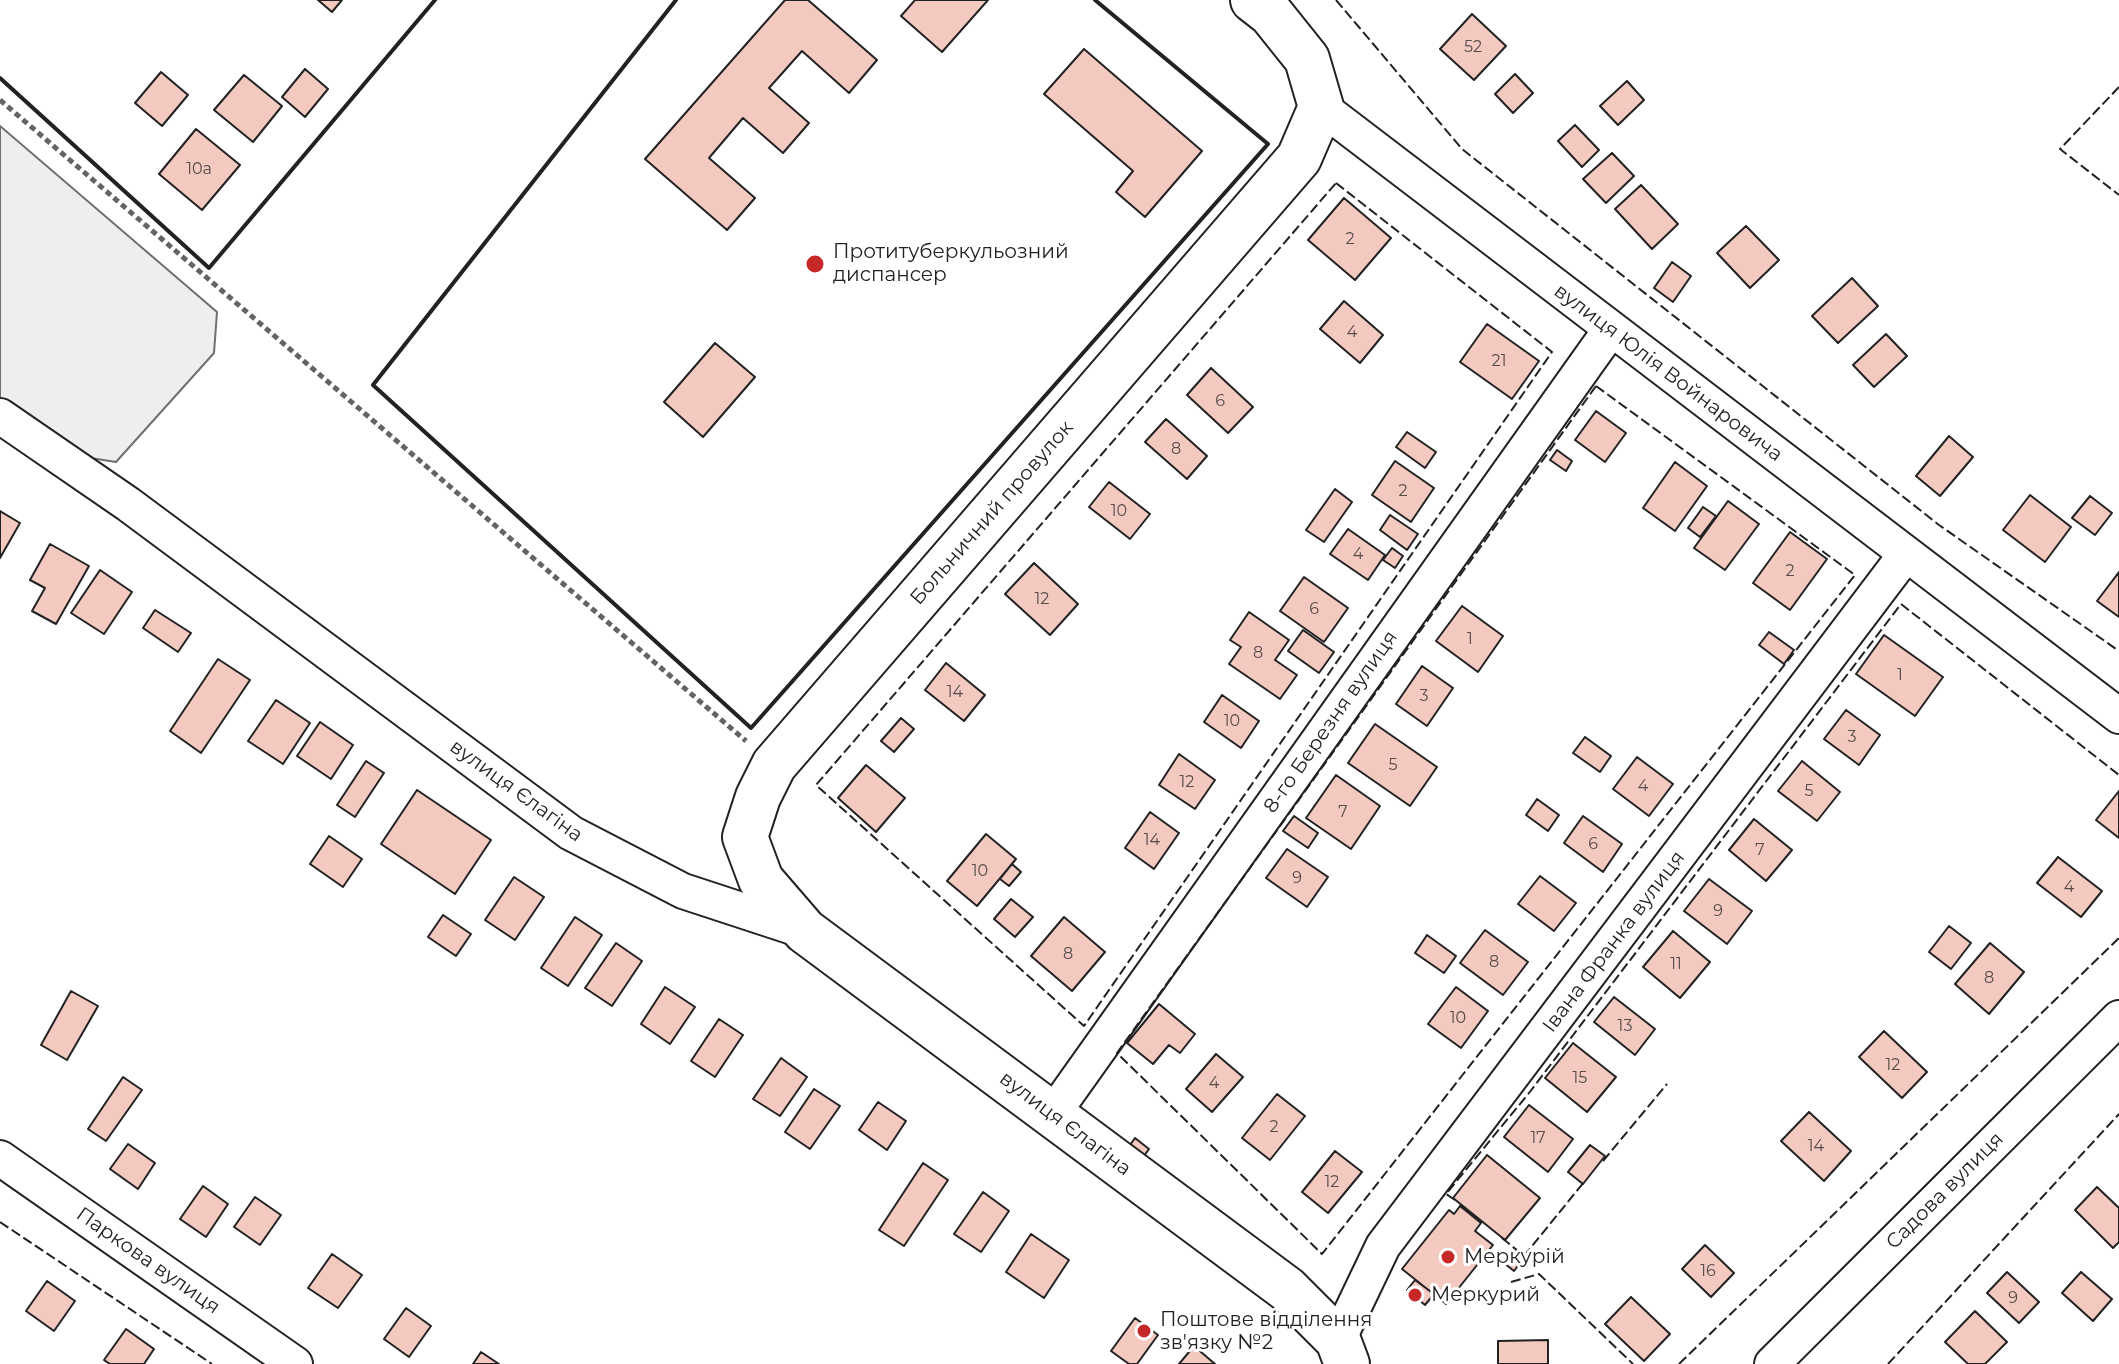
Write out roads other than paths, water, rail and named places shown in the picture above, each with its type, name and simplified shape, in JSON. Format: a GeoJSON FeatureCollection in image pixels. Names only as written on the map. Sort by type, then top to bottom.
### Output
{"type":"FeatureCollection","features":[{"type":"Feature","properties":{"kind":"main road"},"geometry":{"type":"LineString","coordinates":[[1271,5],[1307,59],[1321,107]]}},
{"type":"Feature","properties":{"kind":"main road","name":"Больничний провулок"},"geometry":{"type":"LineString","coordinates":[[805,931],[761,880],[745,837],[774,765],[1299,158],[1321,107]]}},
{"type":"Feature","properties":{"kind":"main road","name":"вулиця Єлагіна"},"geometry":{"type":"LineString","coordinates":[[805,931],[1287,1289],[1343,1352]]}},
{"type":"Feature","properties":{"kind":"street","name":"вулиця Юлія Войнаровича"},"geometry":{"type":"LineString","coordinates":[[1321,107],[2119,716]]}},
{"type":"Feature","properties":{"kind":"street","name":"8-го Березня вулиця"},"geometry":{"type":"LineString","coordinates":[[1052,1115],[1611,329]]}},
{"type":"Feature","properties":{"kind":"street","name":"вулиця Єлагіна"},"geometry":{"type":"LineString","coordinates":[[0,416],[128,504],[571,833],[683,891],[805,931]]}},
{"type":"Feature","properties":{"kind":"street","name":"Івана Франка вулиця"},"geometry":{"type":"LineString","coordinates":[[1343,1352],[1383,1246],[1906,554]]}},
{"type":"Feature","properties":{"kind":"street","name":"Садова вулиця"},"geometry":{"type":"LineString","coordinates":[[1772,1364],[2119,1018]]}},
{"type":"Feature","properties":{"kind":"street","name":"Паркова вулиця"},"geometry":{"type":"LineString","coordinates":[[0,1158],[295,1364]]}},
{"type":"Feature","properties":{"kind":"place","name":"Протитуберкульозний диспансер"},"geometry":{"type":"Point","coordinates":[815,264]}},
{"type":"Feature","properties":{"kind":"place","name":"Меркурій"},"geometry":{"type":"Point","coordinates":[1448,1257]}},
{"type":"Feature","properties":{"kind":"place","name":"Меркурий"},"geometry":{"type":"Point","coordinates":[1415,1295]}},
{"type":"Feature","properties":{"kind":"place","name":"Поштове відділення зв'язку №2"},"geometry":{"type":"Point","coordinates":[1144,1331]}}]}
